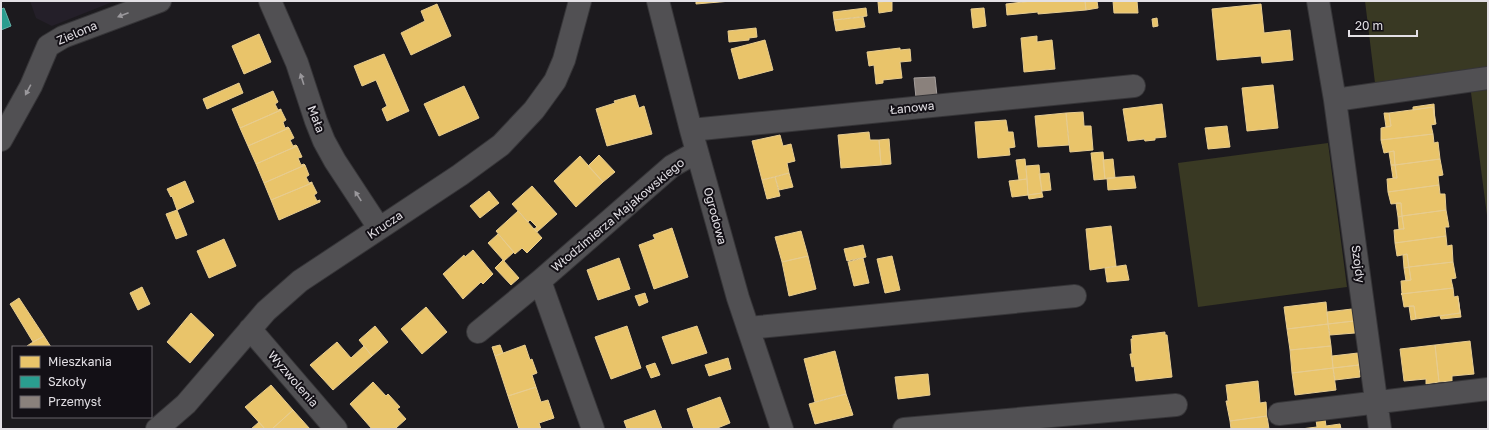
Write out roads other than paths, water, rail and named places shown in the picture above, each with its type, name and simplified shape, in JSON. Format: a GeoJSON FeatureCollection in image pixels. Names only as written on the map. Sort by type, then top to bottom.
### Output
{"type":"FeatureCollection","features":[{"type":"Feature","properties":{"kind":"street","name":"Zielona"},"geometry":{"type":"LineString","coordinates":[[1,140],[30,86],[48,46],[63,37],[160,1]]}},
{"type":"Feature","properties":{"kind":"street","name":"Mała"},"geometry":{"type":"LineString","coordinates":[[270,1],[297,63],[316,122],[324,141],[335,161],[379,228]]}},
{"type":"Feature","properties":{"kind":"street","name":"Krucza"},"geometry":{"type":"LineString","coordinates":[[156,429],[186,404],[266,311],[300,282],[460,175],[501,145],[534,110],[556,81],[564,60],[580,1]]}},
{"type":"Feature","properties":{"kind":"street","name":"Ogrodowa"},"geometry":{"type":"LineString","coordinates":[[658,1],[691,130],[738,298],[782,429]]}},
{"type":"Feature","properties":{"kind":"street","name":"Szojdy"},"geometry":{"type":"LineString","coordinates":[[1318,1],[1335,100],[1380,429]]}},
{"type":"Feature","properties":{"kind":"street"},"geometry":{"type":"LineString","coordinates":[[1335,100],[1488,78]]}},
{"type":"Feature","properties":{"kind":"street","name":"Łanowa"},"geometry":{"type":"LineString","coordinates":[[691,130],[1134,86]]}},
{"type":"Feature","properties":{"kind":"street","name":"Włodzimierza Majakowskiego"},"geometry":{"type":"LineString","coordinates":[[478,332],[540,281],[672,166],[697,152]]}},
{"type":"Feature","properties":{"kind":"street","name":"Włodzimierza Majakowskiego"},"geometry":{"type":"LineString","coordinates":[[540,281],[593,429]]}},
{"type":"Feature","properties":{"kind":"street"},"geometry":{"type":"LineString","coordinates":[[748,328],[1075,296]]}},
{"type":"Feature","properties":{"kind":"street","name":"Wyzwolenia"},"geometry":{"type":"LineString","coordinates":[[250,330],[336,429]]}},
{"type":"Feature","properties":{"kind":"street"},"geometry":{"type":"LineString","coordinates":[[1279,414],[1488,389]]}},
{"type":"Feature","properties":{"kind":"street"},"geometry":{"type":"LineString","coordinates":[[904,429],[1176,404]]}}]}
